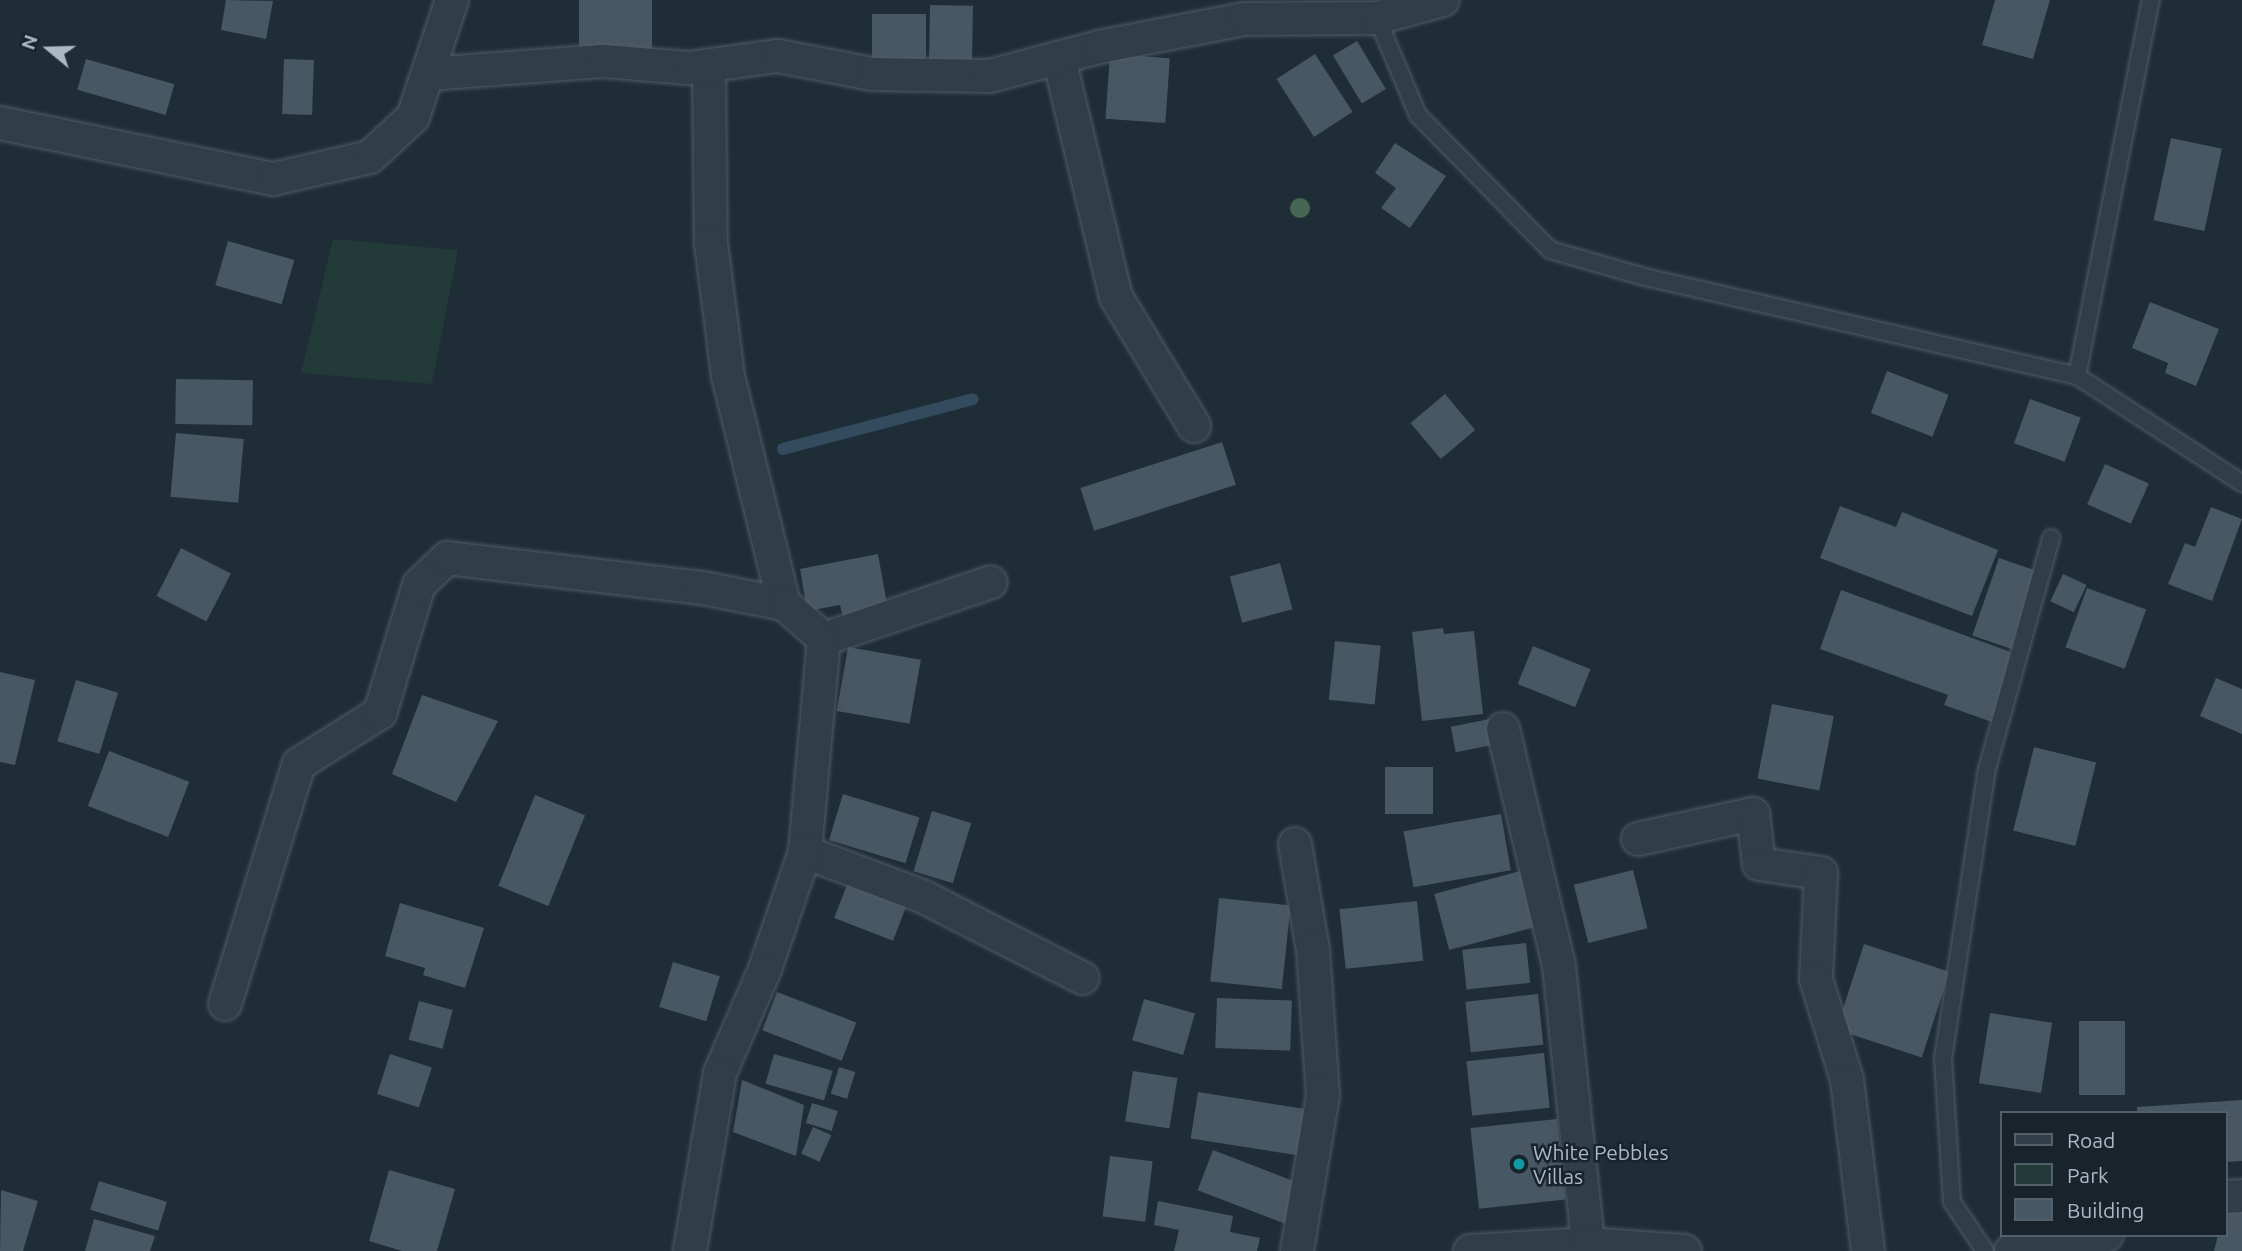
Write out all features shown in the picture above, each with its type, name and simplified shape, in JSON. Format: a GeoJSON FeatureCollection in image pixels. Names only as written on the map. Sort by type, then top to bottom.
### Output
{"type":"FeatureCollection","features":[{"type":"Feature","properties":{"kind":"street"},"geometry":{"type":"LineString","coordinates":[[0,123],[45,130],[273,179],[370,158],[413,117],[452,0]]}},
{"type":"Feature","properties":{"kind":"street"},"geometry":{"type":"LineString","coordinates":[[429,74],[603,61],[709,66],[778,56],[872,74],[990,76],[1059,58],[1245,19],[1377,18],[1443,0]]}},
{"type":"Feature","properties":{"kind":"street"},"geometry":{"type":"LineString","coordinates":[[1059,58],[1116,298],[1194,426]]}},
{"type":"Feature","properties":{"kind":"street"},"geometry":{"type":"LineString","coordinates":[[709,66],[712,243],[728,376],[784,604]]}},
{"type":"Feature","properties":{"kind":"street"},"geometry":{"type":"LineString","coordinates":[[225,1004],[299,764],[380,713],[419,585],[447,558],[703,588],[784,604],[824,639]]}},
{"type":"Feature","properties":{"kind":"street"},"geometry":{"type":"LineString","coordinates":[[824,639],[991,582]]}},
{"type":"Feature","properties":{"kind":"street"},"geometry":{"type":"LineString","coordinates":[[690,1251],[720,1073],[765,969],[805,852],[824,639]]}},
{"type":"Feature","properties":{"kind":"street"},"geometry":{"type":"LineString","coordinates":[[1503,729],[1559,966],[1588,1244]]}},
{"type":"Feature","properties":{"kind":"street"},"geometry":{"type":"LineString","coordinates":[[1638,839],[1753,814],[1759,864],[1821,873],[1816,979],[1847,1080],[1868,1251]]}},
{"type":"Feature","properties":{"kind":"street"},"geometry":{"type":"LineString","coordinates":[[1295,844],[1313,950],[1323,1095],[1297,1251]]}},
{"type":"Feature","properties":{"kind":"street"},"geometry":{"type":"LineString","coordinates":[[805,852],[924,897],[1082,978]]}},
{"type":"Feature","properties":{"kind":"street"},"geometry":{"type":"LineString","coordinates":[[2011,1251],[2095,1237]]}},
{"type":"Feature","properties":{"kind":"street"},"geometry":{"type":"LineString","coordinates":[[1470,1251],[1588,1244],[1685,1251]]}},
{"type":"Feature","properties":{"kind":"lane"},"geometry":{"type":"LineString","coordinates":[[2077,376],[2151,0]]}},
{"type":"Feature","properties":{"kind":"lane"},"geometry":{"type":"LineString","coordinates":[[1377,18],[1418,115],[1549,250],[1641,276],[2077,376],[2242,483]]}},
{"type":"Feature","properties":{"kind":"lane"},"geometry":{"type":"LineString","coordinates":[[1985,1251],[1952,1202],[1943,1059],[1986,773],[2051,538]]}},
{"type":"Feature","properties":{"kind":"green space"},"geometry":{"type":"Polygon","coordinates":[[[333,239],[458,250],[432,384],[301,373],[333,239]]]}},
{"type":"Feature","properties":{"kind":"building"},"geometry":{"type":"Polygon","coordinates":[[[226,0],[273,1],[266,39],[221,30],[226,0]]]}},
{"type":"Feature","properties":{"kind":"building"},"geometry":{"type":"Polygon","coordinates":[[[579,0],[652,0],[652,53],[579,53],[579,0]]]}},
{"type":"Feature","properties":{"kind":"building"},"geometry":{"type":"Polygon","coordinates":[[[1995,0],[2050,0],[2033,59],[1982,45],[1995,0]]]}},
{"type":"Feature","properties":{"kind":"building"},"geometry":{"type":"Polygon","coordinates":[[[930,5],[973,6],[972,61],[929,60],[930,5]]]}},
{"type":"Feature","properties":{"kind":"building"},"geometry":{"type":"Polygon","coordinates":[[[872,14],[926,14],[926,59],[872,59],[872,14]]]}},
{"type":"Feature","properties":{"kind":"building"},"geometry":{"type":"Polygon","coordinates":[[[1357,41],[1386,89],[1362,103],[1333,55],[1357,41]]]}},
{"type":"Feature","properties":{"kind":"building"},"geometry":{"type":"Polygon","coordinates":[[[1110,54],[1170,58],[1165,123],[1105,119],[1110,54]]]}},
{"type":"Feature","properties":{"kind":"building"},"geometry":{"type":"Polygon","coordinates":[[[1315,54],[1353,112],[1314,137],[1276,79],[1315,54]]]}},
{"type":"Feature","properties":{"kind":"building"},"geometry":{"type":"Polygon","coordinates":[[[86,59],[174,84],[166,115],[77,90],[86,59]]]}},
{"type":"Feature","properties":{"kind":"building"},"geometry":{"type":"Polygon","coordinates":[[[284,59],[314,60],[312,115],[282,114],[284,59]]]}},
{"type":"Feature","properties":{"kind":"building"},"geometry":{"type":"Polygon","coordinates":[[[2171,138],[2222,149],[2204,231],[2154,220],[2171,138]]]}},
{"type":"Feature","properties":{"kind":"building"},"geometry":{"type":"Polygon","coordinates":[[[1395,143],[1446,176],[1410,228],[1381,208],[1396,188],[1375,173],[1395,143]]]}},
{"type":"Feature","properties":{"kind":"building"},"geometry":{"type":"Polygon","coordinates":[[[228,241],[294,260],[282,304],[215,285],[228,241]]]}},
{"type":"Feature","properties":{"kind":"building"},"geometry":{"type":"Polygon","coordinates":[[[2150,302],[2219,329],[2196,386],[2165,373],[2168,363],[2132,348],[2150,302]]]}},
{"type":"Feature","properties":{"kind":"building"},"geometry":{"type":"Polygon","coordinates":[[[1887,371],[1949,395],[1932,437],[1871,413],[1887,371]]]}},
{"type":"Feature","properties":{"kind":"building"},"geometry":{"type":"Polygon","coordinates":[[[176,379],[253,380],[252,425],[175,424],[176,379]]]}},
{"type":"Feature","properties":{"kind":"building"},"geometry":{"type":"Polygon","coordinates":[[[1445,394],[1475,430],[1441,459],[1411,423],[1445,394]]]}},
{"type":"Feature","properties":{"kind":"building"},"geometry":{"type":"Polygon","coordinates":[[[2030,399],[2081,417],[2065,462],[2014,443],[2030,399]]]}},
{"type":"Feature","properties":{"kind":"building"},"geometry":{"type":"Polygon","coordinates":[[[176,433],[244,439],[238,503],[170,497],[176,433]]]}},
{"type":"Feature","properties":{"kind":"building"},"geometry":{"type":"Polygon","coordinates":[[[1222,442],[1236,485],[1094,531],[1080,488],[1222,442]]]}},
{"type":"Feature","properties":{"kind":"building"},"geometry":{"type":"Polygon","coordinates":[[[2105,464],[2149,484],[2131,524],[2087,504],[2105,464]]]}},
{"type":"Feature","properties":{"kind":"building"},"geometry":{"type":"Polygon","coordinates":[[[1840,506],[1896,527],[1902,512],[1998,550],[1972,616],[1820,558],[1840,506]]]}},
{"type":"Feature","properties":{"kind":"building"},"geometry":{"type":"Polygon","coordinates":[[[2211,507],[2242,519],[2212,601],[2168,584],[2185,543],[2195,547],[2211,507]]]}},
{"type":"Feature","properties":{"kind":"building"},"geometry":{"type":"Polygon","coordinates":[[[181,548],[231,573],[206,622],[156,596],[181,548]]]}},
{"type":"Feature","properties":{"kind":"building"},"geometry":{"type":"Polygon","coordinates":[[[878,554],[888,609],[843,618],[840,605],[807,611],[800,569],[878,554]]]}},
{"type":"Feature","properties":{"kind":"building"},"geometry":{"type":"Polygon","coordinates":[[[1999,558],[2040,572],[2013,650],[1972,636],[1999,558]]]}},
{"type":"Feature","properties":{"kind":"building"},"geometry":{"type":"Polygon","coordinates":[[[1280,563],[1292,609],[1242,623],[1230,576],[1280,563]]]}},
{"type":"Feature","properties":{"kind":"building"},"geometry":{"type":"Polygon","coordinates":[[[2063,574],[2087,585],[2074,612],[2050,601],[2063,574]]]}},
{"type":"Feature","properties":{"kind":"building"},"geometry":{"type":"Polygon","coordinates":[[[2087,588],[2146,610],[2125,669],[2065,647],[2087,588]]]}},
{"type":"Feature","properties":{"kind":"building"},"geometry":{"type":"Polygon","coordinates":[[[1841,590],[2016,654],[1992,722],[1944,705],[1948,695],[1820,649],[1841,590]]]}},
{"type":"Feature","properties":{"kind":"building"},"geometry":{"type":"Polygon","coordinates":[[[1443,628],[1444,634],[1474,631],[1483,714],[1422,721],[1412,632],[1443,628]]]}},
{"type":"Feature","properties":{"kind":"building"},"geometry":{"type":"Polygon","coordinates":[[[1335,641],[1381,646],[1375,704],[1329,700],[1335,641]]]}},
{"type":"Feature","properties":{"kind":"building"},"geometry":{"type":"Polygon","coordinates":[[[1533,646],[1590,669],[1575,707],[1518,684],[1533,646]]]}},
{"type":"Feature","properties":{"kind":"building"},"geometry":{"type":"Polygon","coordinates":[[[848,647],[921,660],[910,724],[837,711],[848,647]]]}},
{"type":"Feature","properties":{"kind":"building"},"geometry":{"type":"Polygon","coordinates":[[[0,672],[35,680],[15,765],[0,762],[0,672]]]}},
{"type":"Feature","properties":{"kind":"building"},"geometry":{"type":"Polygon","coordinates":[[[2216,678],[2242,689],[2242,734],[2200,716],[2216,678]]]}},
{"type":"Feature","properties":{"kind":"building"},"geometry":{"type":"Polygon","coordinates":[[[76,680],[118,693],[99,754],[57,741],[76,680]]]}},
{"type":"Feature","properties":{"kind":"building"},"geometry":{"type":"Polygon","coordinates":[[[422,695],[498,721],[456,802],[392,774],[422,695]]]}},
{"type":"Feature","properties":{"kind":"building"},"geometry":{"type":"Polygon","coordinates":[[[1772,704],[1834,716],[1819,791],[1757,779],[1772,704]]]}},
{"type":"Feature","properties":{"kind":"building"},"geometry":{"type":"Polygon","coordinates":[[[1490,719],[1495,745],[1456,752],[1451,727],[1490,719]]]}},
{"type":"Feature","properties":{"kind":"building"},"geometry":{"type":"Polygon","coordinates":[[[2034,747],[2096,762],[2075,846],[2013,830],[2034,747]]]}},
{"type":"Feature","properties":{"kind":"building"},"geometry":{"type":"Polygon","coordinates":[[[109,751],[189,782],[168,837],[88,806],[109,751]]]}},
{"type":"Feature","properties":{"kind":"building"},"geometry":{"type":"Polygon","coordinates":[[[1385,767],[1433,767],[1433,814],[1385,814],[1385,767]]]}},
{"type":"Feature","properties":{"kind":"building"},"geometry":{"type":"Polygon","coordinates":[[[843,794],[920,817],[905,863],[829,840],[843,794]]]}},
{"type":"Feature","properties":{"kind":"building"},"geometry":{"type":"Polygon","coordinates":[[[535,795],[585,815],[548,906],[498,886],[535,795]]]}},
{"type":"Feature","properties":{"kind":"building"},"geometry":{"type":"Polygon","coordinates":[[[932,811],[971,823],[953,883],[914,871],[932,811]]]}},
{"type":"Feature","properties":{"kind":"building"},"geometry":{"type":"Polygon","coordinates":[[[1501,814],[1511,870],[1413,887],[1404,831],[1501,814]]]}},
{"type":"Feature","properties":{"kind":"building"},"geometry":{"type":"Polygon","coordinates":[[[1524,870],[1539,926],[1449,950],[1434,894],[1524,870]]]}},
{"type":"Feature","properties":{"kind":"building"},"geometry":{"type":"Polygon","coordinates":[[[1633,870],[1648,928],[1588,943],[1574,885],[1633,870]]]}},
{"type":"Feature","properties":{"kind":"building"},"geometry":{"type":"Polygon","coordinates":[[[850,877],[909,900],[893,941],[834,918],[850,877]]]}},
{"type":"Feature","properties":{"kind":"building"},"geometry":{"type":"Polygon","coordinates":[[[1219,898],[1291,906],[1282,989],[1210,982],[1219,898]]]}},
{"type":"Feature","properties":{"kind":"building"},"geometry":{"type":"Polygon","coordinates":[[[1417,901],[1423,961],[1346,969],[1339,909],[1417,901]]]}},
{"type":"Feature","properties":{"kind":"building"},"geometry":{"type":"Polygon","coordinates":[[[400,903],[484,928],[465,988],[423,975],[425,968],[385,956],[400,903]]]}},
{"type":"Feature","properties":{"kind":"building"},"geometry":{"type":"Polygon","coordinates":[[[1526,943],[1530,983],[1467,989],[1462,950],[1526,943]]]}},
{"type":"Feature","properties":{"kind":"building"},"geometry":{"type":"Polygon","coordinates":[[[1864,944],[1950,972],[1922,1057],[1836,1030],[1864,944]]]}},
{"type":"Feature","properties":{"kind":"building"},"geometry":{"type":"Polygon","coordinates":[[[673,962],[720,976],[706,1021],[659,1007],[673,962]]]}},
{"type":"Feature","properties":{"kind":"building"},"geometry":{"type":"Polygon","coordinates":[[[777,992],[856,1022],[842,1061],[762,1030],[777,992]]]}},
{"type":"Feature","properties":{"kind":"building"},"geometry":{"type":"Polygon","coordinates":[[[1538,994],[1543,1045],[1471,1052],[1465,1002],[1538,994]]]}},
{"type":"Feature","properties":{"kind":"building"},"geometry":{"type":"Polygon","coordinates":[[[1217,998],[1292,1001],[1290,1051],[1215,1048],[1217,998]]]}},
{"type":"Feature","properties":{"kind":"building"},"geometry":{"type":"Polygon","coordinates":[[[1144,999],[1195,1014],[1183,1055],[1132,1040],[1144,999]]]}},
{"type":"Feature","properties":{"kind":"building"},"geometry":{"type":"Polygon","coordinates":[[[419,1001],[453,1010],[442,1049],[409,1040],[419,1001]]]}},
{"type":"Feature","properties":{"kind":"building"},"geometry":{"type":"Polygon","coordinates":[[[1990,1013],[2052,1023],[2041,1093],[1979,1083],[1990,1013]]]}},
{"type":"Feature","properties":{"kind":"building"},"geometry":{"type":"Polygon","coordinates":[[[2079,1021],[2125,1021],[2125,1095],[2079,1095],[2079,1021]]]}},
{"type":"Feature","properties":{"kind":"building"},"geometry":{"type":"Polygon","coordinates":[[[1544,1053],[1550,1108],[1472,1116],[1466,1061],[1544,1053]]]}},
{"type":"Feature","properties":{"kind":"building"},"geometry":{"type":"Polygon","coordinates":[[[390,1054],[432,1068],[419,1108],[377,1094],[390,1054]]]}},
{"type":"Feature","properties":{"kind":"building"},"geometry":{"type":"Polygon","coordinates":[[[774,1054],[833,1071],[824,1101],[765,1084],[774,1054]]]}},
{"type":"Feature","properties":{"kind":"building"},"geometry":{"type":"Polygon","coordinates":[[[839,1067],[855,1072],[847,1099],[831,1094],[839,1067]]]}},
{"type":"Feature","properties":{"kind":"building"},"geometry":{"type":"Polygon","coordinates":[[[1133,1071],[1177,1078],[1169,1128],[1125,1121],[1133,1071]]]}},
{"type":"Feature","properties":{"kind":"building"},"geometry":{"type":"Polygon","coordinates":[[[742,1080],[804,1105],[796,1156],[733,1132],[742,1080]]]}},
{"type":"Feature","properties":{"kind":"building"},"geometry":{"type":"Polygon","coordinates":[[[1198,1092],[1310,1110],[1302,1156],[1191,1138],[1198,1092]]]}},
{"type":"Feature","properties":{"kind":"building"},"geometry":{"type":"Polygon","coordinates":[[[2242,1100],[2242,1161],[2228,1162],[2228,1111],[2137,1111],[2137,1107],[2242,1100]]]}},
{"type":"Feature","properties":{"kind":"building"},"geometry":{"type":"Polygon","coordinates":[[[812,1103],[838,1111],[832,1131],[806,1123],[812,1103]]]}},
{"type":"Feature","properties":{"kind":"building","name":"White Pebbles Villas"},"geometry":{"type":"Polygon","coordinates":[[[1557,1119],[1565,1200],[1479,1209],[1470,1128],[1557,1119]]]}},
{"type":"Feature","properties":{"kind":"building"},"geometry":{"type":"Polygon","coordinates":[[[813,1127],[831,1135],[819,1162],[801,1153],[813,1127]]]}},
{"type":"Feature","properties":{"kind":"building"},"geometry":{"type":"Polygon","coordinates":[[[1213,1150],[1303,1184],[1287,1225],[1198,1190],[1213,1150]]]}},
{"type":"Feature","properties":{"kind":"building"},"geometry":{"type":"Polygon","coordinates":[[[1110,1156],[1153,1161],[1145,1222],[1103,1217],[1110,1156]]]}},
{"type":"Feature","properties":{"kind":"building"},"geometry":{"type":"Polygon","coordinates":[[[389,1170],[455,1189],[437,1251],[402,1251],[369,1241],[389,1170]]]}},
{"type":"Feature","properties":{"kind":"building"},"geometry":{"type":"Polygon","coordinates":[[[99,1181],[167,1202],[158,1230],[90,1210],[99,1181]]]}},
{"type":"Feature","properties":{"kind":"building"},"geometry":{"type":"Polygon","coordinates":[[[1,1190],[38,1201],[23,1251],[0,1251],[1,1190]]]}},
{"type":"Feature","properties":{"kind":"building"},"geometry":{"type":"Polygon","coordinates":[[[1158,1201],[1233,1216],[1230,1232],[1260,1238],[1257,1251],[1174,1251],[1179,1230],[1154,1225],[1158,1201]]]}},
{"type":"Feature","properties":{"kind":"building"},"geometry":{"type":"Polygon","coordinates":[[[2228,1202],[2242,1205],[2242,1251],[2214,1251],[2218,1237],[2228,1237],[2228,1202]]]}},
{"type":"Feature","properties":{"kind":"building"},"geometry":{"type":"Polygon","coordinates":[[[94,1219],[155,1236],[150,1251],[85,1251],[94,1219]]]}},
{"type":"Feature","properties":{"kind":"waterway"},"geometry":{"type":"LineString","coordinates":[[783,449],[973,399]]}},
{"type":"Feature","properties":{"kind":"place","name":"White Pebbles Villas"},"geometry":{"type":"Point","coordinates":[1519,1164]}}]}
